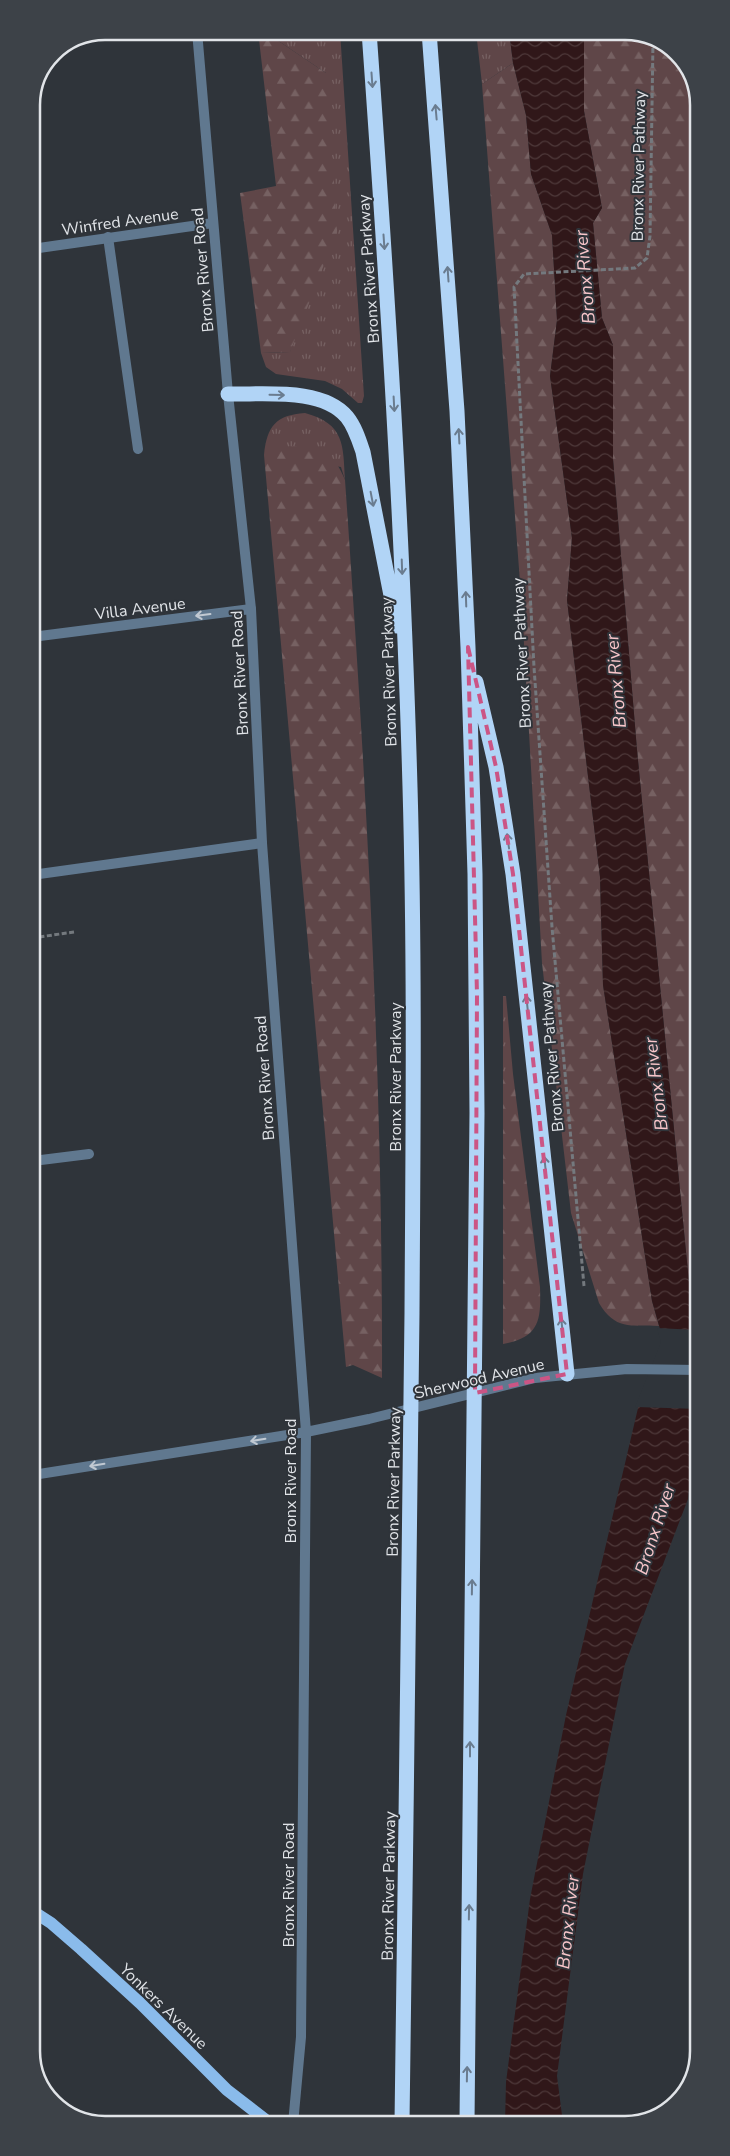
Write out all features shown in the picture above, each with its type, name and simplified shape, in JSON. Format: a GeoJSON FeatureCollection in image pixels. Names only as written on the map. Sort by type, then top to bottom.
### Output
{"type":"FeatureCollection","features":[{"type":"Feature","properties":{"kind":"highway","name":"Bronx River Parkway"},"geometry":{"type":"LineString","coordinates":[[370,40],[391,358],[406,675],[414,1047],[402,2116]]}},
{"type":"Feature","properties":{"kind":"highway"},"geometry":{"type":"LineString","coordinates":[[430,40],[457,411],[468,647],[475,874],[477,1113],[467,2116]]}},
{"type":"Feature","properties":{"kind":"highway"},"geometry":{"type":"LineString","coordinates":[[228,394],[291,395],[318,399],[338,409],[353,427],[363,452],[406,675]]}},
{"type":"Feature","properties":{"kind":"highway"},"geometry":{"type":"LineString","coordinates":[[468,647],[496,768],[513,874],[567,1374]]}},
{"type":"Feature","properties":{"kind":"main road","name":"Yonkers Avenue"},"geometry":{"type":"LineString","coordinates":[[40,1916],[81,1949],[140,2003],[227,2090],[261,2116]]}},
{"type":"Feature","properties":{"kind":"street","name":"Bronx River Road"},"geometry":{"type":"LineString","coordinates":[[198,40],[228,394],[252,609],[262,843],[306,1432],[301,2038],[294,2116]]}},
{"type":"Feature","properties":{"kind":"street","name":"Winfred Avenue"},"geometry":{"type":"LineString","coordinates":[[40,248],[213,223]]}},
{"type":"Feature","properties":{"kind":"street"},"geometry":{"type":"LineString","coordinates":[[108,237],[138,449]]}},
{"type":"Feature","properties":{"kind":"street","name":"Villa Avenue"},"geometry":{"type":"LineString","coordinates":[[40,636],[252,609]]}},
{"type":"Feature","properties":{"kind":"street"},"geometry":{"type":"LineString","coordinates":[[40,874],[262,843]]}},
{"type":"Feature","properties":{"kind":"street"},"geometry":{"type":"LineString","coordinates":[[40,1160],[89,1154]]}},
{"type":"Feature","properties":{"kind":"street","name":"Sherwood Avenue"},"geometry":{"type":"LineString","coordinates":[[40,1474],[306,1432],[369,1419],[505,1385],[567,1374],[628,1369],[690,1370]]}},
{"type":"Feature","properties":{"kind":"path","name":"Bronx River Pathway"},"geometry":{"type":"LineString","coordinates":[[584,1289],[552,927],[534,667],[514,288],[524,274],[635,268],[647,258],[649,244],[653,46]]}},
{"type":"Feature","properties":{"kind":"path"},"geometry":{"type":"LineString","coordinates":[[40,937],[74,932]]}},
{"type":"Feature","properties":{"kind":"highlighted area"},"geometry":{"type":"Polygon","coordinates":[[[468,647],[496,767],[513,874],[567,1374],[475,1393],[477,994],[468,647]]]}},
{"type":"Feature","properties":{"kind":"green space"},"geometry":{"type":"Polygon","coordinates":[[[259,40],[277,40],[326,73],[337,231],[290,352],[261,353],[240,193],[276,186],[259,40]]]}},
{"type":"Feature","properties":{"kind":"green space"},"geometry":{"type":"Polygon","coordinates":[[[277,40],[341,40],[364,396],[362,403],[358,403],[342,389],[325,381],[276,374],[266,367],[261,353],[290,352],[326,73],[277,40]]]}},
{"type":"Feature","properties":{"kind":"green space"},"geometry":{"type":"Polygon","coordinates":[[[477,40],[510,40],[513,63],[482,84],[477,40]]]}},
{"type":"Feature","properties":{"kind":"green space"},"geometry":{"type":"Polygon","coordinates":[[[584,40],[629,40],[650,45],[674,62],[688,88],[690,105],[690,1293],[637,750],[613,459],[613,345],[602,318],[593,223],[602,208],[584,111],[584,40]]]}},
{"type":"Feature","properties":{"kind":"green space"},"geometry":{"type":"Polygon","coordinates":[[[513,63],[526,115],[531,174],[552,235],[557,320],[550,376],[572,538],[567,600],[600,877],[603,985],[652,1301],[659,1326],[631,1325],[617,1322],[605,1312],[599,1303],[571,1213],[542,963],[522,608],[482,84],[513,63]]]}},
{"type":"Feature","properties":{"kind":"green space"},"geometry":{"type":"Polygon","coordinates":[[[305,413],[328,423],[335,430],[344,456],[345,480],[341,467],[264,455],[268,436],[275,424],[287,416],[305,413]]]}},
{"type":"Feature","properties":{"kind":"green space"},"geometry":{"type":"Polygon","coordinates":[[[291,446],[325,454],[336,463],[345,480],[360,704],[372,929],[380,1153],[382,1378],[353,1365],[346,1367],[264,455],[291,446]]]}},
{"type":"Feature","properties":{"kind":"green space"},"geometry":{"type":"Polygon","coordinates":[[[503,996],[506,996],[513,1074],[503,1074],[503,996]]]}},
{"type":"Feature","properties":{"kind":"green space"},"geometry":{"type":"Polygon","coordinates":[[[503,1074],[513,1074],[540,1287],[540,1309],[536,1325],[531,1332],[525,1337],[503,1344],[503,1074]]]}},
{"type":"Feature","properties":{"kind":"water","name":"Bronx River"},"geometry":{"type":"Polygon","coordinates":[[[510,40],[584,40],[584,111],[602,208],[593,223],[602,318],[613,345],[613,459],[637,750],[690,1293],[690,1479],[688,1499],[625,1664],[583,1874],[557,2076],[562,2116],[505,2116],[506,2082],[530,1899],[566,1715],[638,1408],[664,1343],[652,1301],[603,985],[600,877],[567,600],[572,538],[550,376],[557,320],[552,235],[531,174],[526,115],[513,63],[510,40]]]}},
{"type":"Feature","properties":{"kind":"pier"},"geometry":{"type":"Polygon","coordinates":[[[657,1328],[690,1330],[690,1409],[635,1407],[661,1342],[657,1328]]]}}]}
